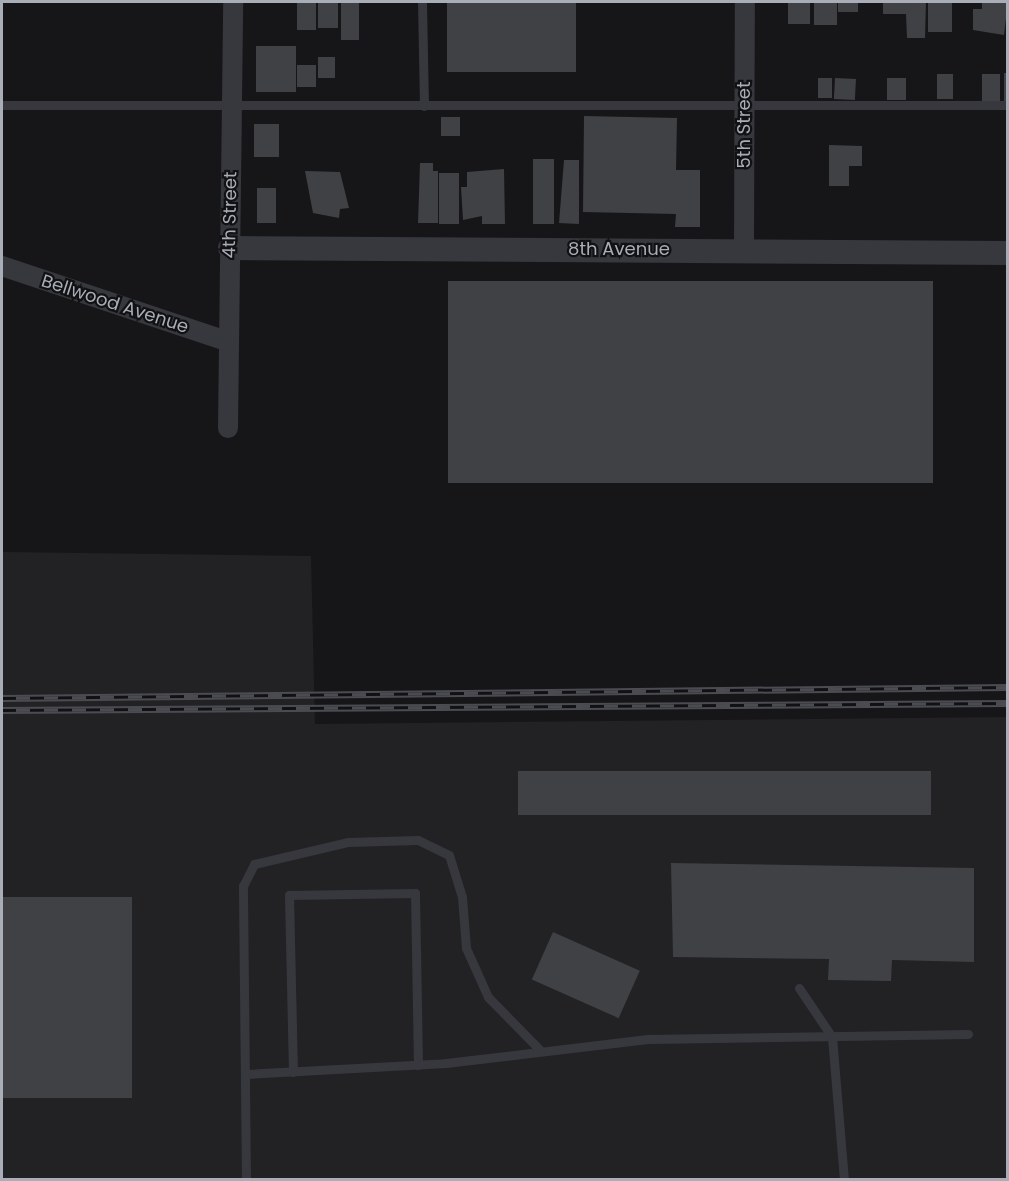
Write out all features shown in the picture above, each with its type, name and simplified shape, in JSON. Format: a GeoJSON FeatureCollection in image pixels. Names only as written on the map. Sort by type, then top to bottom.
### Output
{"type":"FeatureCollection","features":[{"type":"Feature","properties":{"kind":"street","name":"4th Street"},"geometry":{"type":"LineString","coordinates":[[228,428],[233,2]]}},
{"type":"Feature","properties":{"kind":"street","name":"5th Street"},"geometry":{"type":"LineString","coordinates":[[744,249],[745,2]]}},
{"type":"Feature","properties":{"kind":"street","name":"8th Avenue"},"geometry":{"type":"LineString","coordinates":[[230,248],[744,249],[1008,253]]}},
{"type":"Feature","properties":{"kind":"street","name":"Bellwood Avenue"},"geometry":{"type":"LineString","coordinates":[[2,266],[229,342]]}},
{"type":"Feature","properties":{"kind":"lane"},"geometry":{"type":"LineString","coordinates":[[422,2],[424,106]]}},
{"type":"Feature","properties":{"kind":"lane"},"geometry":{"type":"LineString","coordinates":[[2,105],[1008,105]]}},
{"type":"Feature","properties":{"kind":"lane"},"geometry":{"type":"LineString","coordinates":[[246,1179],[243,886],[254,864],[348,842],[418,840],[449,855],[462,897],[466,948],[488,997],[539,1049]]}},
{"type":"Feature","properties":{"kind":"lane"},"geometry":{"type":"LineString","coordinates":[[293,1072],[289,895],[415,893],[418,1065]]}},
{"type":"Feature","properties":{"kind":"lane"},"geometry":{"type":"LineString","coordinates":[[799,988],[832,1037],[844,1179]]}},
{"type":"Feature","properties":{"kind":"lane"},"geometry":{"type":"LineString","coordinates":[[245,1074],[418,1065],[539,1049],[702,1036],[832,1037],[968,1034]]}},
{"type":"Feature","properties":{"kind":"shaded area"},"geometry":{"type":"Polygon","coordinates":[[[2,552],[311,556],[315,724],[1007,717],[1007,1179],[2,1180],[2,552]]]}},
{"type":"Feature","properties":{"kind":"building"},"geometry":{"type":"Polygon","coordinates":[[[297,2],[316,2],[316,30],[297,30],[297,2]]]}},
{"type":"Feature","properties":{"kind":"building"},"geometry":{"type":"Polygon","coordinates":[[[318,2],[338,2],[338,28],[318,28],[318,2]]]}},
{"type":"Feature","properties":{"kind":"building"},"geometry":{"type":"Polygon","coordinates":[[[341,2],[359,2],[359,40],[341,40],[341,2]]]}},
{"type":"Feature","properties":{"kind":"building"},"geometry":{"type":"Polygon","coordinates":[[[447,2],[576,2],[576,72],[447,72],[447,2]]]}},
{"type":"Feature","properties":{"kind":"building"},"geometry":{"type":"Polygon","coordinates":[[[788,2],[810,2],[810,24],[788,24],[788,2]]]}},
{"type":"Feature","properties":{"kind":"building"},"geometry":{"type":"Polygon","coordinates":[[[814,2],[837,2],[837,25],[814,25],[814,2]]]}},
{"type":"Feature","properties":{"kind":"building"},"geometry":{"type":"Polygon","coordinates":[[[838,2],[858,2],[858,12],[838,12],[838,2]]]}},
{"type":"Feature","properties":{"kind":"building"},"geometry":{"type":"Polygon","coordinates":[[[883,2],[926,2],[925,38],[907,38],[906,14],[883,14],[883,2]]]}},
{"type":"Feature","properties":{"kind":"building"},"geometry":{"type":"Polygon","coordinates":[[[928,2],[952,2],[952,32],[928,32],[928,2]]]}},
{"type":"Feature","properties":{"kind":"building"},"geometry":{"type":"Polygon","coordinates":[[[982,2],[1008,2],[1004,35],[973,30],[973,9],[982,9],[982,2]]]}},
{"type":"Feature","properties":{"kind":"building"},"geometry":{"type":"Polygon","coordinates":[[[256,46],[296,46],[296,92],[256,92],[256,46]]]}},
{"type":"Feature","properties":{"kind":"building"},"geometry":{"type":"Polygon","coordinates":[[[318,57],[335,57],[335,78],[318,78],[318,57]]]}},
{"type":"Feature","properties":{"kind":"building"},"geometry":{"type":"Polygon","coordinates":[[[297,65],[316,65],[316,87],[297,87],[297,65]]]}},
{"type":"Feature","properties":{"kind":"building"},"geometry":{"type":"Polygon","coordinates":[[[1004,73],[1008,73],[1008,102],[1004,102],[1004,73]]]}},
{"type":"Feature","properties":{"kind":"building"},"geometry":{"type":"Polygon","coordinates":[[[937,74],[953,74],[953,99],[937,99],[937,74]]]}},
{"type":"Feature","properties":{"kind":"building"},"geometry":{"type":"Polygon","coordinates":[[[982,74],[1000,74],[1000,101],[982,101],[982,74]]]}},
{"type":"Feature","properties":{"kind":"building"},"geometry":{"type":"Polygon","coordinates":[[[818,78],[832,78],[832,98],[818,98],[818,78]]]}},
{"type":"Feature","properties":{"kind":"building"},"geometry":{"type":"Polygon","coordinates":[[[835,78],[856,79],[855,100],[834,99],[835,78]]]}},
{"type":"Feature","properties":{"kind":"building"},"geometry":{"type":"Polygon","coordinates":[[[887,78],[906,78],[906,100],[887,100],[887,78]]]}},
{"type":"Feature","properties":{"kind":"building"},"geometry":{"type":"Polygon","coordinates":[[[584,116],[677,118],[676,170],[700,170],[700,227],[675,227],[676,214],[583,212],[584,116]]]}},
{"type":"Feature","properties":{"kind":"building"},"geometry":{"type":"Polygon","coordinates":[[[441,117],[460,117],[460,136],[441,136],[441,117]]]}},
{"type":"Feature","properties":{"kind":"building"},"geometry":{"type":"Polygon","coordinates":[[[254,124],[279,124],[279,157],[254,157],[254,124]]]}},
{"type":"Feature","properties":{"kind":"building"},"geometry":{"type":"Polygon","coordinates":[[[829,145],[862,146],[862,166],[849,166],[849,186],[829,186],[829,145]]]}},
{"type":"Feature","properties":{"kind":"building"},"geometry":{"type":"Polygon","coordinates":[[[533,159],[554,159],[554,224],[533,224],[533,159]]]}},
{"type":"Feature","properties":{"kind":"building"},"geometry":{"type":"Polygon","coordinates":[[[564,160],[579,160],[579,224],[559,223],[564,160]]]}},
{"type":"Feature","properties":{"kind":"building"},"geometry":{"type":"Polygon","coordinates":[[[420,163],[433,163],[433,171],[438,171],[438,223],[418,223],[420,163]]]}},
{"type":"Feature","properties":{"kind":"building"},"geometry":{"type":"Polygon","coordinates":[[[504,169],[505,224],[482,224],[482,216],[463,220],[461,187],[467,187],[467,172],[504,169]]]}},
{"type":"Feature","properties":{"kind":"building"},"geometry":{"type":"Polygon","coordinates":[[[305,171],[340,172],[349,208],[340,209],[339,218],[313,213],[305,171]]]}},
{"type":"Feature","properties":{"kind":"building"},"geometry":{"type":"Polygon","coordinates":[[[439,173],[459,173],[459,224],[439,224],[439,173]]]}},
{"type":"Feature","properties":{"kind":"building"},"geometry":{"type":"Polygon","coordinates":[[[257,188],[276,188],[276,223],[257,223],[257,188]]]}},
{"type":"Feature","properties":{"kind":"building"},"geometry":{"type":"Polygon","coordinates":[[[448,281],[933,281],[933,483],[448,483],[448,281]]]}},
{"type":"Feature","properties":{"kind":"building"},"geometry":{"type":"Polygon","coordinates":[[[518,771],[931,771],[931,815],[518,815],[518,771]]]}},
{"type":"Feature","properties":{"kind":"building"},"geometry":{"type":"Polygon","coordinates":[[[671,863],[974,868],[974,962],[892,960],[891,981],[828,980],[829,959],[673,957],[671,863]]]}},
{"type":"Feature","properties":{"kind":"building"},"geometry":{"type":"Polygon","coordinates":[[[2,897],[132,897],[132,1098],[2,1098],[2,897]]]}},
{"type":"Feature","properties":{"kind":"building"},"geometry":{"type":"Polygon","coordinates":[[[553,932],[640,971],[619,1018],[532,980],[553,932]]]}},
{"type":"Feature","properties":{"kind":"railway"},"geometry":{"type":"LineString","coordinates":[[2,698],[1008,687]]}},
{"type":"Feature","properties":{"kind":"railway"},"geometry":{"type":"LineString","coordinates":[[2,710],[1008,703]]}}]}
